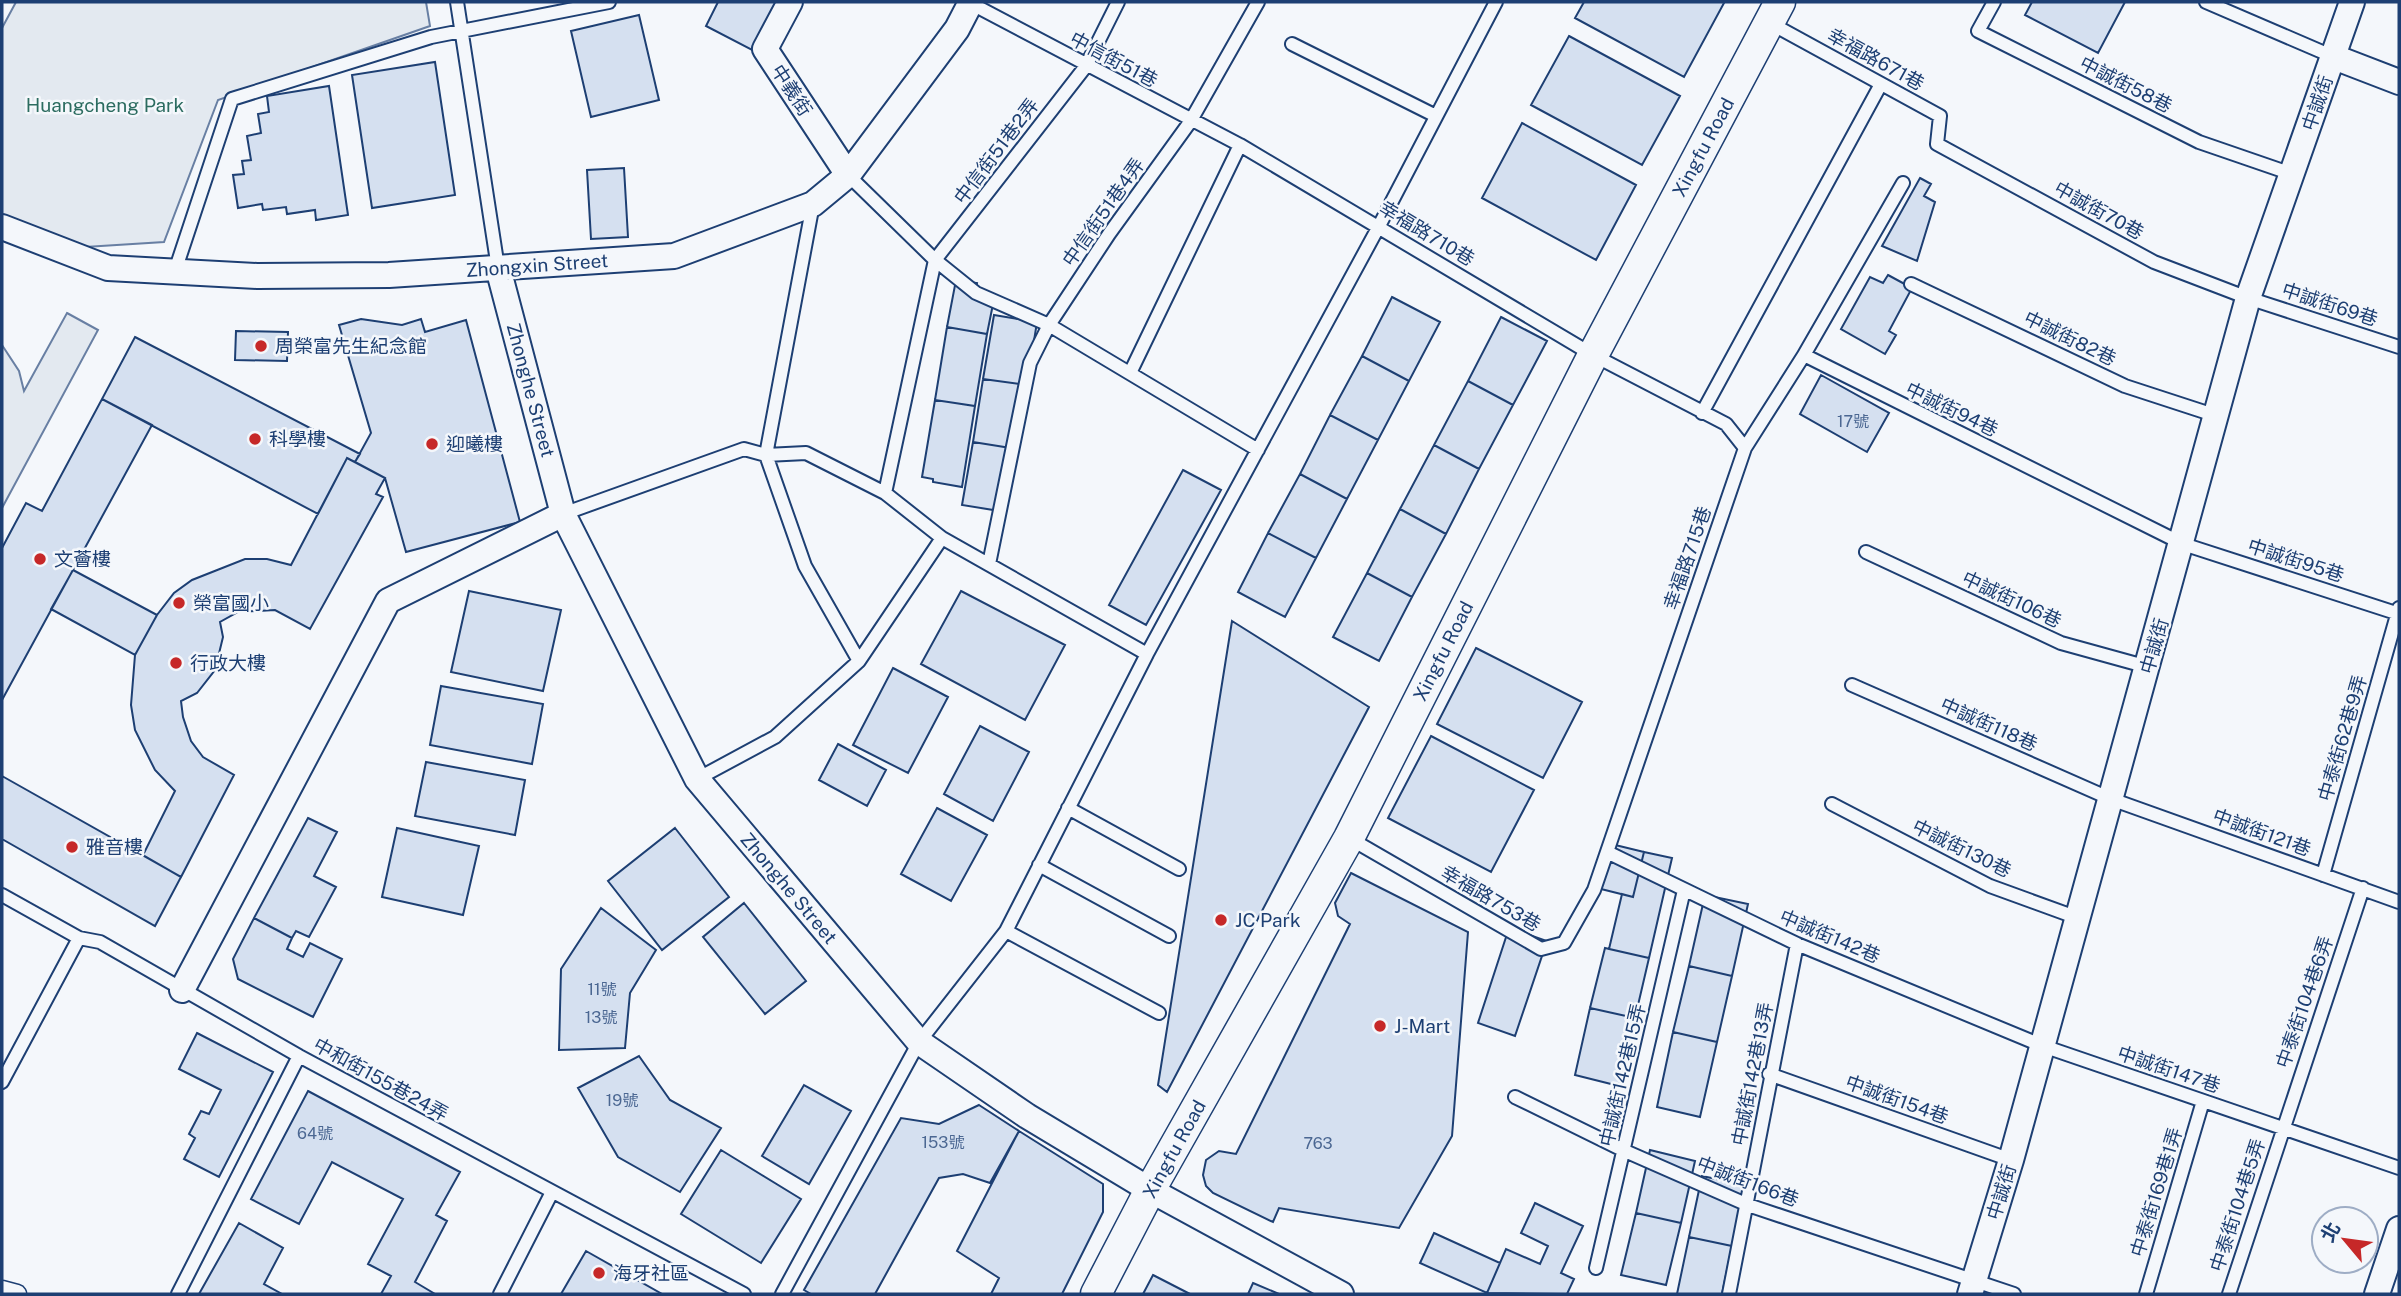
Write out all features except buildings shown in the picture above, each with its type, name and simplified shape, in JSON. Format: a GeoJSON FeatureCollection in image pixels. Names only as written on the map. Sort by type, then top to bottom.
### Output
{"type":"FeatureCollection","features":[{"type":"Feature","properties":{"kind":"street","name":"中義街"},"geometry":{"type":"LineString","coordinates":[[790,2],[765,49],[848,175]]}},
{"type":"Feature","properties":{"kind":"street","name":"Zhongxin Street"},"geometry":{"type":"LineString","coordinates":[[2,227],[108,268],[257,276],[389,275],[674,256],[813,204],[848,175],[957,29],[970,2]]}},
{"type":"Feature","properties":{"kind":"street","name":"中誠街"},"geometry":{"type":"LineString","coordinates":[[1972,1288],[2011,1160],[2183,544],[2248,298],[2352,2]]}},
{"type":"Feature","properties":{"kind":"street","name":"Xingfu Road"},"geometry":{"type":"LineString","coordinates":[[1096,1294],[1150,1190],[1349,838],[1593,355],[1775,12]]}},
{"type":"Feature","properties":{"kind":"street"},"geometry":{"type":"LineString","coordinates":[[2334,57],[2399,82]]}},
{"type":"Feature","properties":{"kind":"street","name":"Zhonghe Street"},"geometry":{"type":"LineString","coordinates":[[498,268],[563,514],[697,779],[919,1042],[1027,1116],[1150,1190],[1341,1294]]}},
{"type":"Feature","properties":{"kind":"street"},"geometry":{"type":"LineString","coordinates":[[182,990],[388,601],[563,514]]}},
{"type":"Feature","properties":{"kind":"street"},"geometry":{"type":"LineString","coordinates":[[2378,1294],[2399,1229]]}},
{"type":"Feature","properties":{"kind":"street"},"geometry":{"type":"LineString","coordinates":[[2,1290],[17,1294]]}},
{"type":"Feature","properties":{"kind":"lane"},"geometry":{"type":"LineString","coordinates":[[457,2],[498,268]]}},
{"type":"Feature","properties":{"kind":"lane"},"geometry":{"type":"LineString","coordinates":[[175,271],[232,99],[430,37],[609,2]]}},
{"type":"Feature","properties":{"kind":"lane","name":"中信街51巷"},"geometry":{"type":"LineString","coordinates":[[970,2],[1190,122],[1240,145]]}},
{"type":"Feature","properties":{"kind":"lane","name":"中信街51巷2弄"},"geometry":{"type":"LineString","coordinates":[[935,260],[1086,66],[1118,2]]}},
{"type":"Feature","properties":{"kind":"lane","name":"中信街51巷4弄"},"geometry":{"type":"LineString","coordinates":[[989,564],[1030,363],[1049,325],[1109,233],[1190,122],[1258,2]]}},
{"type":"Feature","properties":{"kind":"lane"},"geometry":{"type":"LineString","coordinates":[[782,1294],[919,1042],[1006,931],[1147,654],[1380,226],[1496,2]]}},
{"type":"Feature","properties":{"kind":"lane","name":"中誠街58巷"},"geometry":{"type":"LineString","coordinates":[[1994,2],[1978,31],[2199,142],[2292,174]]}},
{"type":"Feature","properties":{"kind":"lane"},"geometry":{"type":"LineString","coordinates":[[2206,2],[2334,57]]}},
{"type":"Feature","properties":{"kind":"lane","name":"幸福路671巷"},"geometry":{"type":"LineString","coordinates":[[1775,12],[1881,85],[1940,116],[1937,144]]}},
{"type":"Feature","properties":{"kind":"lane"},"geometry":{"type":"LineString","coordinates":[[1292,44],[1436,116]]}},
{"type":"Feature","properties":{"kind":"lane"},"geometry":{"type":"LineString","coordinates":[[1702,413],[1881,85]]}},
{"type":"Feature","properties":{"kind":"lane","name":"中誠街70巷"},"geometry":{"type":"LineString","coordinates":[[1937,144],[2154,262],[2248,298]]}},
{"type":"Feature","properties":{"kind":"lane"},"geometry":{"type":"LineString","coordinates":[[1131,371],[1240,145]]}},
{"type":"Feature","properties":{"kind":"lane","name":"幸福路710巷"},"geometry":{"type":"LineString","coordinates":[[1240,145],[1593,355]]}},
{"type":"Feature","properties":{"kind":"lane"},"geometry":{"type":"LineString","coordinates":[[848,175],[935,260],[976,293],[1049,325],[1131,371],[1258,450]]}},
{"type":"Feature","properties":{"kind":"lane"},"geometry":{"type":"LineString","coordinates":[[1593,355],[1726,424],[1745,448],[1804,355],[1903,183]]}},
{"type":"Feature","properties":{"kind":"lane"},"geometry":{"type":"LineString","coordinates":[[813,204],[766,455],[804,566],[859,661]]}},
{"type":"Feature","properties":{"kind":"lane"},"geometry":{"type":"LineString","coordinates":[[885,493],[935,260]]}},
{"type":"Feature","properties":{"kind":"lane","name":"中誠街82巷"},"geometry":{"type":"LineString","coordinates":[[1911,284],[2125,386],[2217,416]]}},
{"type":"Feature","properties":{"kind":"lane","name":"中誠街69巷"},"geometry":{"type":"LineString","coordinates":[[2248,298],[2399,347]]}},
{"type":"Feature","properties":{"kind":"lane","name":"中誠街94巷"},"geometry":{"type":"LineString","coordinates":[[1804,355],[2183,544]]}},
{"type":"Feature","properties":{"kind":"lane","name":"幸福路715巷"},"geometry":{"type":"LineString","coordinates":[[1607,852],[1745,448]]}},
{"type":"Feature","properties":{"kind":"lane"},"geometry":{"type":"LineString","coordinates":[[563,514],[744,449],[766,455],[806,453],[885,493],[942,538],[1147,654]]}},
{"type":"Feature","properties":{"kind":"lane"},"geometry":{"type":"LineString","coordinates":[[697,779],[775,737],[859,661],[942,538]]}},
{"type":"Feature","properties":{"kind":"lane","name":"中誠街95巷"},"geometry":{"type":"LineString","coordinates":[[2183,544],[2399,612]]}},
{"type":"Feature","properties":{"kind":"lane","name":"中誠街106巷"},"geometry":{"type":"LineString","coordinates":[[1866,552],[2061,643],[2148,667]]}},
{"type":"Feature","properties":{"kind":"lane","name":"中泰街62巷9弄"},"geometry":{"type":"LineString","coordinates":[[2323,874],[2399,612]]}},
{"type":"Feature","properties":{"kind":"lane","name":"中誠街118巷"},"geometry":{"type":"LineString","coordinates":[[1852,685],[2111,799]]}},
{"type":"Feature","properties":{"kind":"lane","name":"中誠街121巷"},"geometry":{"type":"LineString","coordinates":[[2111,799],[2399,902]]}},
{"type":"Feature","properties":{"kind":"lane","name":"中誠街130巷"},"geometry":{"type":"LineString","coordinates":[[1832,804],[1990,886],[2078,918]]}},
{"type":"Feature","properties":{"kind":"lane"},"geometry":{"type":"LineString","coordinates":[[1068,808],[1179,869]]}},
{"type":"Feature","properties":{"kind":"lane","name":"幸福路753巷"},"geometry":{"type":"LineString","coordinates":[[1349,838],[1541,949],[1564,943],[1594,890],[1607,852]]}},
{"type":"Feature","properties":{"kind":"lane","name":"中誠街142巷"},"geometry":{"type":"LineString","coordinates":[[1607,852],[1797,944],[2043,1046]]}},
{"type":"Feature","properties":{"kind":"lane"},"geometry":{"type":"LineString","coordinates":[[1039,865],[1169,936]]}},
{"type":"Feature","properties":{"kind":"lane","name":"中泰街104巷6弄"},"geometry":{"type":"LineString","coordinates":[[2282,1128],[2362,888]]}},
{"type":"Feature","properties":{"kind":"lane","name":"中誠街142巷15弄"},"geometry":{"type":"LineString","coordinates":[[1596,1268],[1684,890]]}},
{"type":"Feature","properties":{"kind":"lane","name":"中和街155巷24弄"},"geometry":{"type":"LineString","coordinates":[[2,895],[79,938],[100,943],[551,1194],[744,1294]]}},
{"type":"Feature","properties":{"kind":"lane"},"geometry":{"type":"LineString","coordinates":[[1006,931],[1159,1013]]}},
{"type":"Feature","properties":{"kind":"lane"},"geometry":{"type":"LineString","coordinates":[[2,1082],[79,938]]}},
{"type":"Feature","properties":{"kind":"lane","name":"中誠街142巷13弄"},"geometry":{"type":"LineString","coordinates":[[1729,1294],[1748,1205],[1769,1074],[1797,944]]}},
{"type":"Feature","properties":{"kind":"lane","name":"中誠街147巷"},"geometry":{"type":"LineString","coordinates":[[2043,1046],[2399,1168]]}},
{"type":"Feature","properties":{"kind":"lane"},"geometry":{"type":"LineString","coordinates":[[178,1294],[299,1056]]}},
{"type":"Feature","properties":{"kind":"lane","name":"中誠街154巷"},"geometry":{"type":"LineString","coordinates":[[1769,1074],[2011,1160]]}},
{"type":"Feature","properties":{"kind":"lane","name":"中誠街166巷"},"geometry":{"type":"LineString","coordinates":[[1515,1097],[1625,1151],[1748,1205],[1972,1288],[2014,1294]]}},
{"type":"Feature","properties":{"kind":"lane","name":"中泰街169巷1弄"},"geometry":{"type":"LineString","coordinates":[[2146,1294],[2203,1101]]}},
{"type":"Feature","properties":{"kind":"lane","name":"中泰街104巷5弄"},"geometry":{"type":"LineString","coordinates":[[2229,1294],[2282,1128]]}},
{"type":"Feature","properties":{"kind":"lane"},"geometry":{"type":"LineString","coordinates":[[500,1294],[551,1194]]}},
{"type":"Feature","properties":{"kind":"green space","name":"Huangcheng Park"},"geometry":{"type":"Polygon","coordinates":[[[16,2],[426,2],[430,26],[218,100],[164,242],[85,247],[2,216],[2,28],[16,2]]]}},
{"type":"Feature","properties":{"kind":"green space"},"geometry":{"type":"Polygon","coordinates":[[[67,313],[98,330],[2,508],[2,345],[19,371],[24,391],[67,313]]]}},
{"type":"Feature","properties":{"kind":"place","name":"周榮富先生紀念館"},"geometry":{"type":"Point","coordinates":[261,346]}},
{"type":"Feature","properties":{"kind":"place","name":"科學樓"},"geometry":{"type":"Point","coordinates":[255,439]}},
{"type":"Feature","properties":{"kind":"place","name":"迎曦樓"},"geometry":{"type":"Point","coordinates":[432,444]}},
{"type":"Feature","properties":{"kind":"place","name":"文薈樓"},"geometry":{"type":"Point","coordinates":[40,559]}},
{"type":"Feature","properties":{"kind":"place","name":"榮富國小"},"geometry":{"type":"Point","coordinates":[179,603]}},
{"type":"Feature","properties":{"kind":"place","name":"行政大樓"},"geometry":{"type":"Point","coordinates":[176,663]}},
{"type":"Feature","properties":{"kind":"place","name":"雅音樓"},"geometry":{"type":"Point","coordinates":[72,847]}},
{"type":"Feature","properties":{"kind":"place","name":"JC Park"},"geometry":{"type":"Point","coordinates":[1221,920]}},
{"type":"Feature","properties":{"kind":"place","name":"J-Mart"},"geometry":{"type":"Point","coordinates":[1380,1026]}},
{"type":"Feature","properties":{"kind":"place","name":"海牙社區"},"geometry":{"type":"Point","coordinates":[599,1273]}}]}
